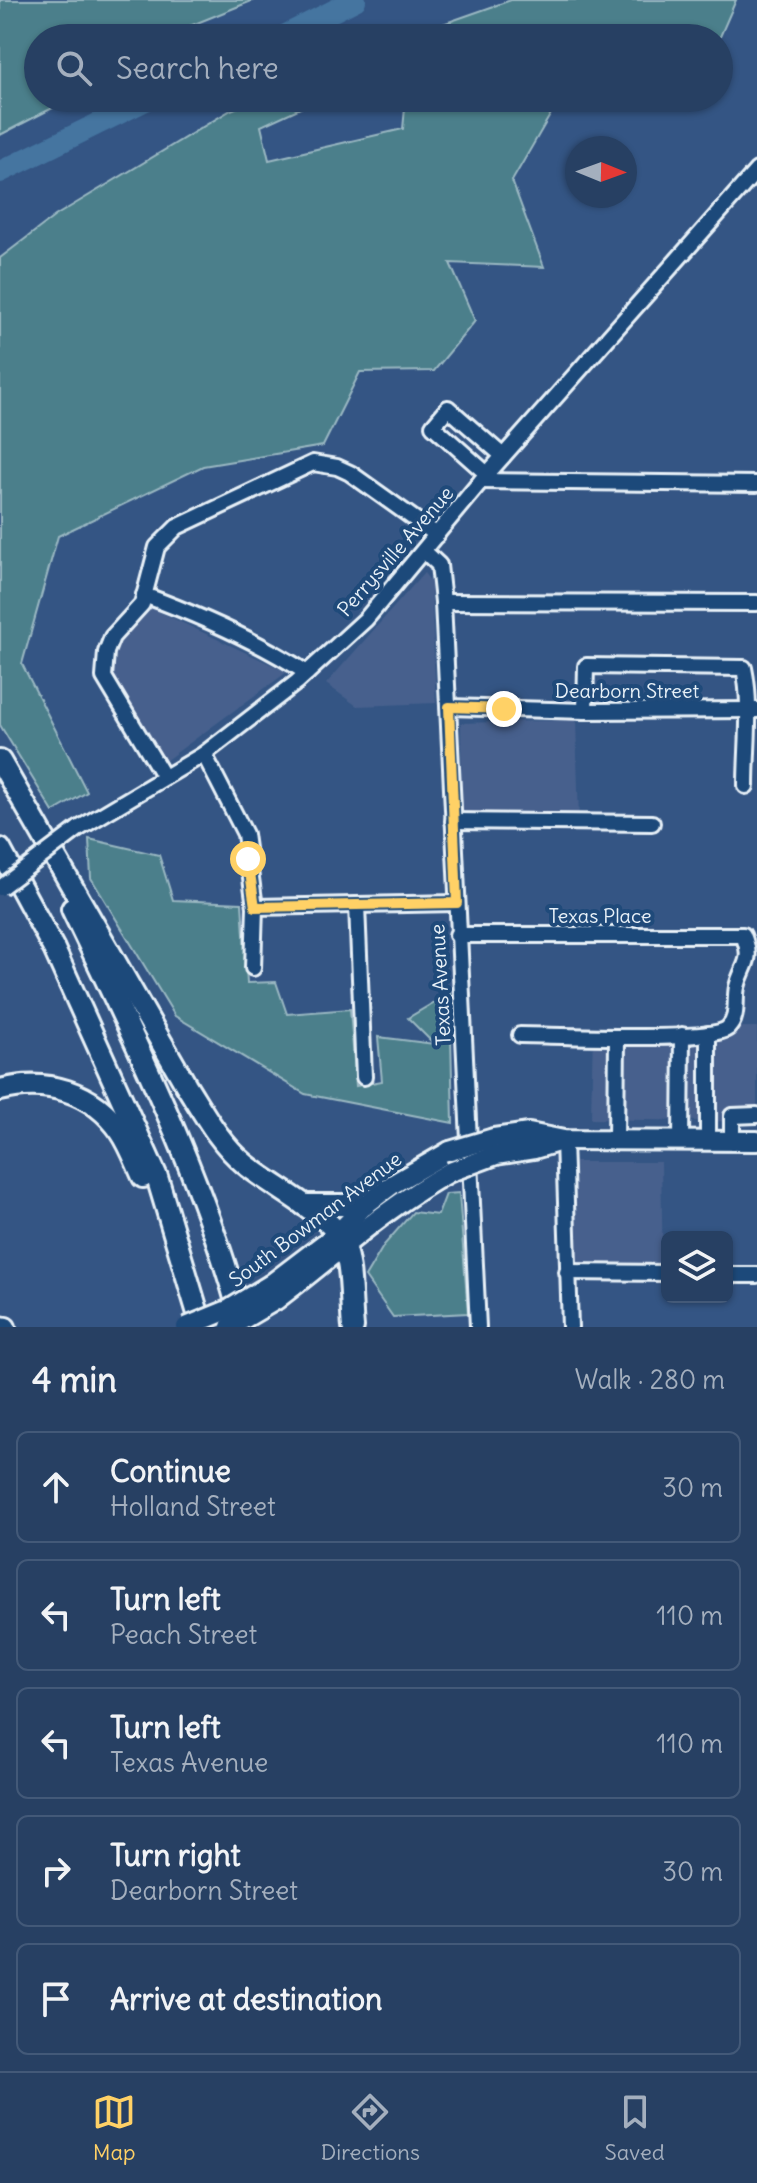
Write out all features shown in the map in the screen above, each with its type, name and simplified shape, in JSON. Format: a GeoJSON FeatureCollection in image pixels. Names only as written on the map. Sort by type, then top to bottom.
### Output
{"type":"FeatureCollection","features":[{"type":"Feature","properties":{"kind":"highway"},"geometry":{"type":"LineString","coordinates":[[0,761],[216,1132],[242,1162],[304,1205],[341,1241],[347,1260],[353,1327]]}},
{"type":"Feature","properties":{"kind":"highway"},"geometry":{"type":"LineString","coordinates":[[0,785],[72,908],[133,1035],[198,1189],[243,1327]]}},
{"type":"Feature","properties":{"kind":"highway"},"geometry":{"type":"LineString","coordinates":[[0,849],[54,949],[157,1177],[202,1327]]}},
{"type":"Feature","properties":{"kind":"highway"},"geometry":{"type":"LineString","coordinates":[[0,1090],[25,1085],[53,1086],[81,1095],[101,1109],[122,1132],[183,1263]]}},
{"type":"Feature","properties":{"kind":"highway"},"geometry":{"type":"LineString","coordinates":[[304,1205],[365,1205]]}},
{"type":"Feature","properties":{"kind":"main road","name":"South Bowman Avenue"},"geometry":{"type":"LineString","coordinates":[[230,1327],[341,1241],[427,1184],[495,1146],[529,1133],[564,1140],[757,1141]]}},
{"type":"Feature","properties":{"kind":"main road","name":"South Bowman Avenue"},"geometry":{"type":"LineString","coordinates":[[341,1241],[365,1205],[393,1184],[450,1151],[495,1146]]}},
{"type":"Feature","properties":{"kind":"main road","name":"South Bowman Avenue"},"geometry":{"type":"LineString","coordinates":[[186,1327],[274,1292]]}},
{"type":"Feature","properties":{"kind":"street","name":"Perrysville Avenue"},"geometry":{"type":"LineString","coordinates":[[0,888],[78,829],[204,754],[307,673],[366,619],[484,477],[757,170]]}},
{"type":"Feature","properties":{"kind":"street"},"geometry":{"type":"LineString","coordinates":[[503,456],[448,408],[433,426],[484,477],[757,484]]}},
{"type":"Feature","properties":{"kind":"street"},"geometry":{"type":"LineString","coordinates":[[164,777],[104,677],[106,652],[112,637],[142,604],[157,547],[165,537],[177,527],[313,463],[337,467],[350,473],[437,535]]}},
{"type":"Feature","properties":{"kind":"street","name":"Texas Avenue"},"geometry":{"type":"LineString","coordinates":[[424,551],[439,565],[443,602],[478,1327]]}},
{"type":"Feature","properties":{"kind":"street"},"geometry":{"type":"LineString","coordinates":[[144,595],[208,618],[268,648],[307,673]]}},
{"type":"Feature","properties":{"kind":"street"},"geometry":{"type":"LineString","coordinates":[[443,602],[757,603]]}},
{"type":"Feature","properties":{"kind":"street"},"geometry":{"type":"LineString","coordinates":[[585,711],[586,666],[744,668],[752,710],[746,786]]}},
{"type":"Feature","properties":{"kind":"street","name":"Dearborn Street"},"geometry":{"type":"LineString","coordinates":[[449,707],[585,711],[752,710]]}},
{"type":"Feature","properties":{"kind":"street"},"geometry":{"type":"LineString","coordinates":[[204,754],[245,834],[255,907],[253,968]]}},
{"type":"Feature","properties":{"kind":"street"},"geometry":{"type":"LineString","coordinates":[[453,821],[652,823]]}},
{"type":"Feature","properties":{"kind":"street"},"geometry":{"type":"LineString","coordinates":[[255,907],[457,903]]}},
{"type":"Feature","properties":{"kind":"street"},"geometry":{"type":"LineString","coordinates":[[357,905],[364,1077]]}},
{"type":"Feature","properties":{"kind":"street","name":"Texas Place"},"geometry":{"type":"LineString","coordinates":[[457,935],[743,935],[749,953],[737,988],[733,1021],[725,1031],[708,1034]]}},
{"type":"Feature","properties":{"kind":"street"},"geometry":{"type":"LineString","coordinates":[[520,1035],[617,1038],[708,1034],[708,1142]]}},
{"type":"Feature","properties":{"kind":"street"},"geometry":{"type":"LineString","coordinates":[[681,1142],[682,1035]]}},
{"type":"Feature","properties":{"kind":"street"},"geometry":{"type":"LineString","coordinates":[[616,1141],[617,1038]]}},
{"type":"Feature","properties":{"kind":"street"},"geometry":{"type":"LineString","coordinates":[[732,1141],[732,1116],[757,1115]]}},
{"type":"Feature","properties":{"kind":"street"},"geometry":{"type":"LineString","coordinates":[[564,1140],[570,1327]]}},
{"type":"Feature","properties":{"kind":"street"},"geometry":{"type":"LineString","coordinates":[[567,1272],[661,1273]]}},
{"type":"Feature","properties":{"kind":"street"},"geometry":{"type":"LineString","coordinates":[[733,1275],[757,1275]]}},
{"type":"Feature","properties":{"kind":"shaded area"},"geometry":{"type":"Polygon","coordinates":[[[424,573],[431,582],[436,703],[357,706],[326,684],[424,573]]]}},
{"type":"Feature","properties":{"kind":"shaded area"},"geometry":{"type":"Polygon","coordinates":[[[149,607],[287,672],[165,761],[113,678],[114,646],[149,607]]]}},
{"type":"Feature","properties":{"kind":"shaded area"},"geometry":{"type":"Polygon","coordinates":[[[576,720],[579,823],[462,821],[461,723],[576,720]]]}},
{"type":"Feature","properties":{"kind":"shaded area"},"geometry":{"type":"Polygon","coordinates":[[[757,1027],[757,1122],[591,1119],[593,1028],[757,1027]]]}},
{"type":"Feature","properties":{"kind":"shaded area"},"geometry":{"type":"Polygon","coordinates":[[[575,1162],[661,1162],[661,1273],[577,1272],[575,1162]]]}},
{"type":"Feature","properties":{"kind":"green space"},"geometry":{"type":"Polygon","coordinates":[[[0,0],[254,0],[195,24],[24,24],[24,112],[45,112],[0,135],[0,0]]]}},
{"type":"Feature","properties":{"kind":"green space"},"geometry":{"type":"Polygon","coordinates":[[[511,0],[736,0],[726,24],[443,24],[511,0]]]}},
{"type":"Feature","properties":{"kind":"green space"},"geometry":{"type":"Polygon","coordinates":[[[228,112],[292,112],[261,126],[269,160],[403,129],[405,112],[552,112],[512,181],[544,267],[450,263],[475,321],[434,371],[360,372],[323,446],[203,466],[58,536],[22,664],[87,792],[53,812],[0,725],[0,258],[55,216],[228,112]]]}},
{"type":"Feature","properties":{"kind":"green space"},"geometry":{"type":"Polygon","coordinates":[[[89,839],[159,855],[173,900],[242,903],[247,983],[276,982],[287,1014],[350,1009],[356,1086],[382,1081],[378,1037],[434,1044],[408,1018],[450,993],[453,1123],[305,1094],[175,1016],[91,878],[89,839]]]}},
{"type":"Feature","properties":{"kind":"green space"},"geometry":{"type":"Polygon","coordinates":[[[459,1193],[468,1313],[393,1317],[365,1277],[384,1245],[413,1212],[438,1215],[446,1194],[459,1193]]]}},
{"type":"Feature","properties":{"kind":"waterway"},"geometry":{"type":"LineString","coordinates":[[308,24],[355,0]]}},
{"type":"Feature","properties":{"kind":"waterway"},"geometry":{"type":"LineString","coordinates":[[0,172],[122,112]]}},
{"type":"Feature","properties":{"kind":"route"},"geometry":{"type":"LineString","coordinates":[[248,859],[255,907],[457,903],[449,707],[504,709]]}}]}
